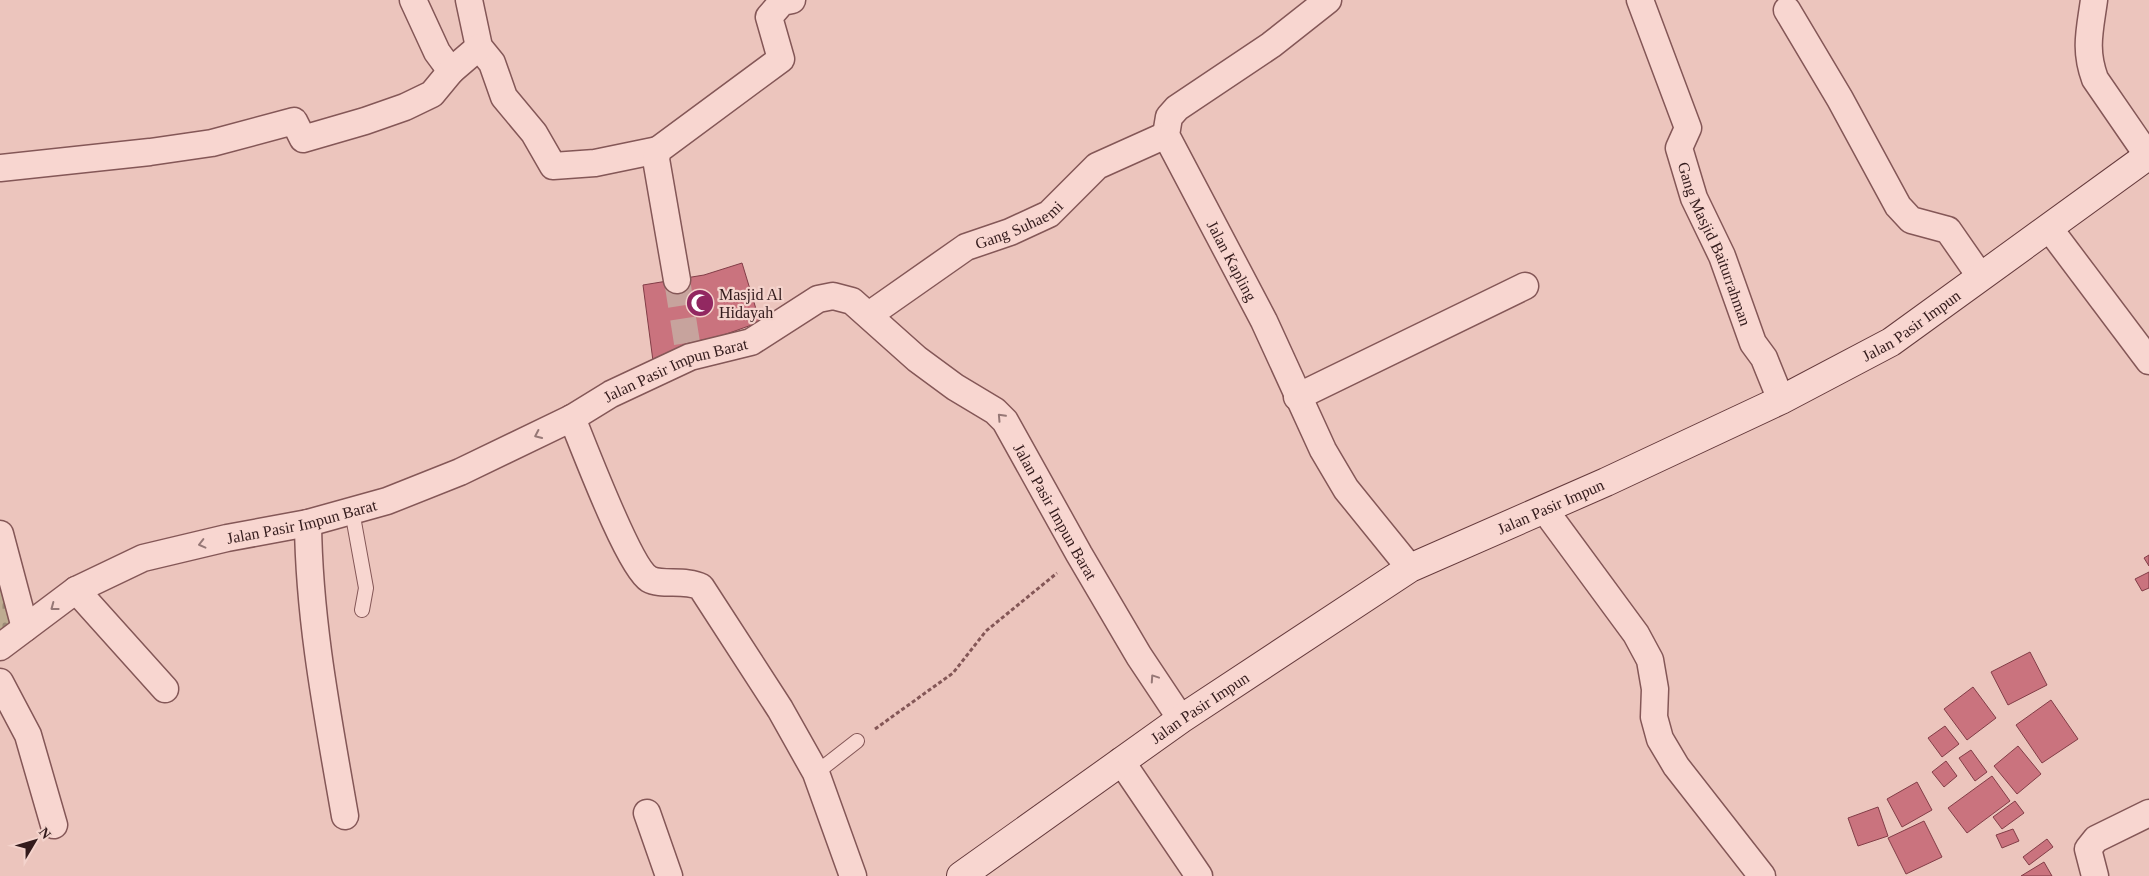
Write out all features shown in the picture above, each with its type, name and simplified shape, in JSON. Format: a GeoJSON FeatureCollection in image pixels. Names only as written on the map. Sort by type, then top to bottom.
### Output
{"type":"FeatureCollection","features":[{"type":"Feature","properties":{"kind":"street"},"geometry":{"type":"LineString","coordinates":[[413,0],[437,52],[451,71]]}},
{"type":"Feature","properties":{"kind":"street"},"geometry":{"type":"LineString","coordinates":[[469,0],[479,47],[492,63],[504,97],[534,133],[553,166],[595,163],[658,150],[781,59],[769,17],[782,2],[792,0]]}},
{"type":"Feature","properties":{"kind":"street"},"geometry":{"type":"LineString","coordinates":[[1166,135],[1169,118],[1177,108],[1271,45],[1328,0]]}},
{"type":"Feature","properties":{"kind":"street","name":"Gang Masjid Baiturrahman"},"geometry":{"type":"LineString","coordinates":[[1640,0],[1688,128],[1679,148],[1694,198],[1722,256],[1753,343],[1764,358],[1781,400]]}},
{"type":"Feature","properties":{"kind":"street"},"geometry":{"type":"LineString","coordinates":[[2094,0],[2087,49],[2090,65],[2095,79],[2148,155]]}},
{"type":"Feature","properties":{"kind":"street"},"geometry":{"type":"LineString","coordinates":[[1787,10],[1840,99],[1898,206],[1911,220],[1948,230],[1980,276]]}},
{"type":"Feature","properties":{"kind":"street"},"geometry":{"type":"LineString","coordinates":[[0,168],[150,152],[212,143],[294,121],[303,139],[405,107],[432,94],[451,71],[479,47]]}},
{"type":"Feature","properties":{"kind":"street","name":"Gang Suhaemi"},"geometry":{"type":"LineString","coordinates":[[870,315],[966,247],[1010,232],[1049,214],[1097,166],[1166,135]]}},
{"type":"Feature","properties":{"kind":"street","name":"Jalan Kapling"},"geometry":{"type":"LineString","coordinates":[[1166,135],[1264,320],[1322,450],[1346,490],[1410,568]]}},
{"type":"Feature","properties":{"kind":"street"},"geometry":{"type":"LineString","coordinates":[[658,150],[657,168],[677,280]]}},
{"type":"Feature","properties":{"kind":"street","name":"Jalan Pasir Impun"},"geometry":{"type":"LineString","coordinates":[[961,876],[1180,719],[1410,568],[1544,509],[1781,400],[1891,342],[2148,155]]}},
{"type":"Feature","properties":{"kind":"street"},"geometry":{"type":"LineString","coordinates":[[2049,228],[2149,361]]}},
{"type":"Feature","properties":{"kind":"street"},"geometry":{"type":"LineString","coordinates":[[1297,396],[1526,286]]}},
{"type":"Feature","properties":{"kind":"street","name":"Jalan Pasir Impun Barat"},"geometry":{"type":"LineString","coordinates":[[0,647],[76,590],[144,558],[227,538],[308,523],[388,501],[460,472],[572,418],[689,350],[751,342],[818,299],[833,296],[852,301],[870,315],[917,359],[955,387],[995,411],[1005,421],[1079,554],[1139,656],[1180,719]]}},
{"type":"Feature","properties":{"kind":"street"},"geometry":{"type":"LineString","coordinates":[[572,418],[611,512],[638,569],[650,580],[693,583],[701,587],[780,709],[816,773],[853,876]]}},
{"type":"Feature","properties":{"kind":"street"},"geometry":{"type":"LineString","coordinates":[[1544,509],[1636,634],[1650,660],[1655,689],[1654,717],[1660,739],[1676,766],[1762,876]]}},
{"type":"Feature","properties":{"kind":"street"},"geometry":{"type":"LineString","coordinates":[[308,523],[308,570],[316,645],[345,816]]}},
{"type":"Feature","properties":{"kind":"street"},"geometry":{"type":"LineString","coordinates":[[0,534],[7,588],[25,628]]}},
{"type":"Feature","properties":{"kind":"street"},"geometry":{"type":"LineString","coordinates":[[76,590],[166,689]]}},
{"type":"Feature","properties":{"kind":"street"},"geometry":{"type":"LineString","coordinates":[[0,682],[28,735],[54,825]]}},
{"type":"Feature","properties":{"kind":"street"},"geometry":{"type":"LineString","coordinates":[[1121,761],[1199,876]]}},
{"type":"Feature","properties":{"kind":"street"},"geometry":{"type":"LineString","coordinates":[[647,813],[669,876]]}},
{"type":"Feature","properties":{"kind":"street"},"geometry":{"type":"LineString","coordinates":[[2094,876],[2088,849],[2096,839],[2149,813]]}},
{"type":"Feature","properties":{"kind":"lane"},"geometry":{"type":"LineString","coordinates":[[352,510],[366,588],[362,610]]}},
{"type":"Feature","properties":{"kind":"lane"},"geometry":{"type":"LineString","coordinates":[[816,773],[857,741]]}},
{"type":"Feature","properties":{"kind":"path"},"geometry":{"type":"LineString","coordinates":[[857,741],[953,672],[986,632],[1079,554]]}},
{"type":"Feature","properties":{"kind":"green space"},"geometry":{"type":"Polygon","coordinates":[[[0,575],[13,620],[0,630],[0,575]]]}},
{"type":"Feature","properties":{"kind":"building","name":"Masjid Al Hidayah"},"geometry":{"type":"Polygon","coordinates":[[[742,263],[760,322],[718,337],[687,343],[653,361],[643,285],[704,275],[742,263]]]}},
{"type":"Feature","properties":{"kind":"building"},"geometry":{"type":"Polygon","coordinates":[[[2149,555],[2149,566],[2144,558],[2149,555]]]}},
{"type":"Feature","properties":{"kind":"building"},"geometry":{"type":"Polygon","coordinates":[[[2149,572],[2149,588],[2142,591],[2135,579],[2149,572]]]}},
{"type":"Feature","properties":{"kind":"building"},"geometry":{"type":"Polygon","coordinates":[[[2030,652],[2047,685],[2008,705],[1991,672],[2030,652]]]}},
{"type":"Feature","properties":{"kind":"building"},"geometry":{"type":"Polygon","coordinates":[[[1973,687],[1996,718],[1967,740],[1944,709],[1973,687]]]}},
{"type":"Feature","properties":{"kind":"building"},"geometry":{"type":"Polygon","coordinates":[[[2051,700],[2078,739],[2042,763],[2016,725],[2051,700]]]}},
{"type":"Feature","properties":{"kind":"building"},"geometry":{"type":"Polygon","coordinates":[[[1945,726],[1959,744],[1942,757],[1928,738],[1945,726]]]}},
{"type":"Feature","properties":{"kind":"building"},"geometry":{"type":"Polygon","coordinates":[[[2018,746],[2041,774],[2017,794],[1994,766],[2018,746]]]}},
{"type":"Feature","properties":{"kind":"building"},"geometry":{"type":"Polygon","coordinates":[[[1971,750],[1987,772],[1975,781],[1959,758],[1971,750]]]}},
{"type":"Feature","properties":{"kind":"building"},"geometry":{"type":"Polygon","coordinates":[[[1946,761],[1957,776],[1944,787],[1932,772],[1946,761]]]}},
{"type":"Feature","properties":{"kind":"building"},"geometry":{"type":"Polygon","coordinates":[[[1992,776],[2010,801],[1967,833],[1948,808],[1992,776]]]}},
{"type":"Feature","properties":{"kind":"building"},"geometry":{"type":"Polygon","coordinates":[[[1917,782],[1932,810],[1902,827],[1887,799],[1917,782]]]}},
{"type":"Feature","properties":{"kind":"building"},"geometry":{"type":"Polygon","coordinates":[[[2015,801],[2024,813],[2002,829],[1993,817],[2015,801]]]}},
{"type":"Feature","properties":{"kind":"building"},"geometry":{"type":"Polygon","coordinates":[[[1878,807],[1888,836],[1858,846],[1848,818],[1878,807]]]}},
{"type":"Feature","properties":{"kind":"building"},"geometry":{"type":"Polygon","coordinates":[[[1924,821],[1942,857],[1906,874],[1888,838],[1924,821]]]}},
{"type":"Feature","properties":{"kind":"building"},"geometry":{"type":"Polygon","coordinates":[[[2013,829],[2019,841],[2002,848],[1996,835],[2013,829]]]}},
{"type":"Feature","properties":{"kind":"building"},"geometry":{"type":"Polygon","coordinates":[[[2047,839],[2053,847],[2029,865],[2023,857],[2047,839]]]}},
{"type":"Feature","properties":{"kind":"building"},"geometry":{"type":"Polygon","coordinates":[[[2044,862],[2052,876],[2021,876],[2044,862]]]}},
{"type":"Feature","properties":{"kind":"tunnel"},"geometry":{"type":"LineString","coordinates":[[677,280],[687,343]]}},
{"type":"Feature","properties":{"kind":"place","name":"Masjid Al Hidayah"},"geometry":{"type":"Point","coordinates":[700,303]}}]}
